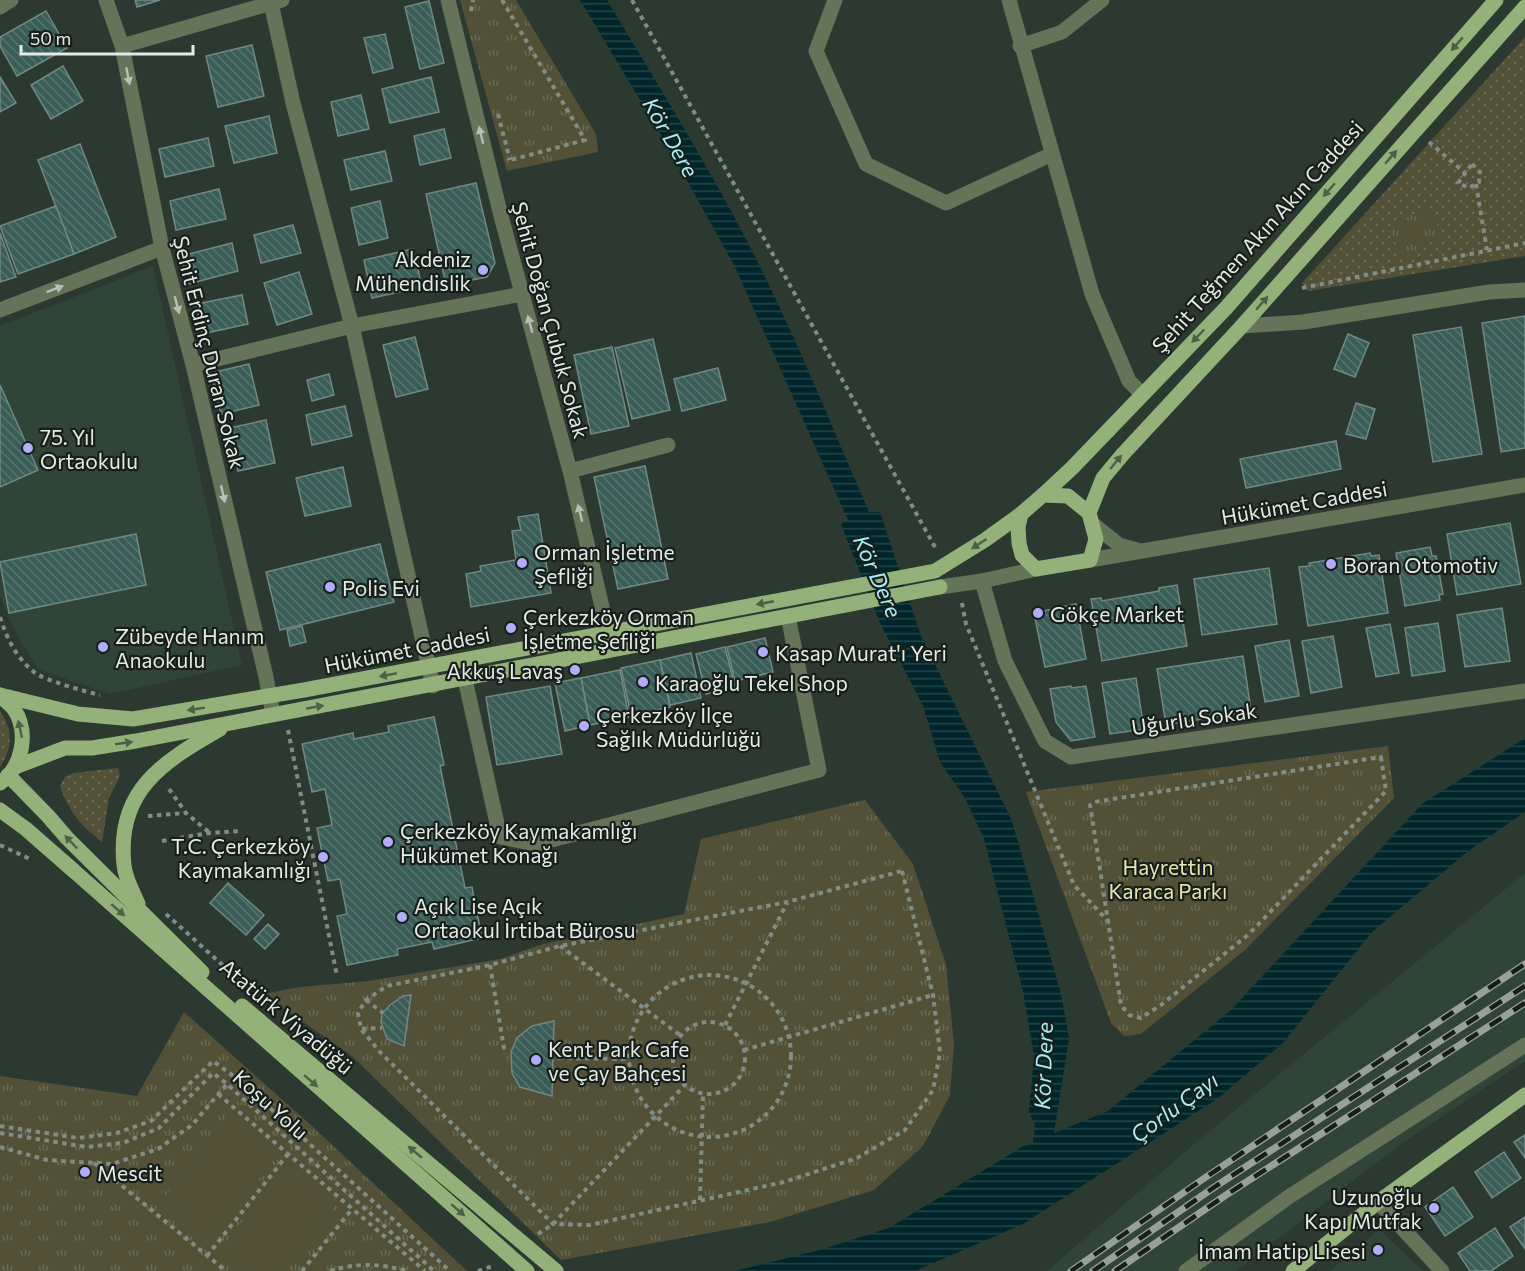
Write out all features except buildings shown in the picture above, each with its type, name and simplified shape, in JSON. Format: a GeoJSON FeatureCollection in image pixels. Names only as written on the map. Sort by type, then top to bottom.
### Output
{"type":"FeatureCollection","features":[{"type":"Feature","properties":{"kind":"main road","name":"Şehit Teğmen Akın Akın Caddesi"},"geometry":{"type":"LineString","coordinates":[[1043,495],[1072,468],[1226,308],[1496,0]]}},
{"type":"Feature","properties":{"kind":"main road"},"geometry":{"type":"LineString","coordinates":[[1091,519],[1068,496],[1043,495],[1021,514],[1018,527],[1022,555],[1036,569],[1090,560],[1096,539],[1091,519],[1103,478],[1242,326],[1525,7]]}},
{"type":"Feature","properties":{"kind":"main road","name":"Hükümet Caddesi"},"geometry":{"type":"LineString","coordinates":[[0,695],[78,714],[133,719],[269,697],[935,571],[1021,514]]}},
{"type":"Feature","properties":{"kind":"main road","name":"Hükümet Caddesi"},"geometry":{"type":"LineString","coordinates":[[8,775],[65,748],[92,748],[136,741],[465,680],[940,587]]}},
{"type":"Feature","properties":{"kind":"main road"},"geometry":{"type":"LineString","coordinates":[[465,680],[465,668],[492,655]]}},
{"type":"Feature","properties":{"kind":"main road"},"geometry":{"type":"LineString","coordinates":[[434,666],[458,668],[465,680]]}},
{"type":"Feature","properties":{"kind":"main road"},"geometry":{"type":"LineString","coordinates":[[0,695],[13,709],[21,728],[22,748],[8,775]]}},
{"type":"Feature","properties":{"kind":"main road"},"geometry":{"type":"LineString","coordinates":[[140,910],[124,867],[124,830],[130,808],[141,788],[176,755],[232,722]]}},
{"type":"Feature","properties":{"kind":"main road","name":"Atatürk Viyadüğü"},"geometry":{"type":"LineString","coordinates":[[8,775],[202,972],[556,1271]]}},
{"type":"Feature","properties":{"kind":"main road","name":"Atatürk Viyadüğü"},"geometry":{"type":"LineString","coordinates":[[0,810],[26,829],[527,1271]]}},
{"type":"Feature","properties":{"kind":"main road"},"geometry":{"type":"LineString","coordinates":[[1293,1271],[1378,1202],[1525,1095]]}},
{"type":"Feature","properties":{"kind":"street"},"geometry":{"type":"LineString","coordinates":[[0,7],[11,0]]}},
{"type":"Feature","properties":{"kind":"street","name":"Şehit Erdinç Duran Sokak"},"geometry":{"type":"LineString","coordinates":[[106,0],[122,46],[162,248],[193,365],[273,714]]}},
{"type":"Feature","properties":{"kind":"street","name":"Şehit Doğan Çubuk Sokak"},"geometry":{"type":"LineString","coordinates":[[448,0],[522,294],[570,471],[612,651]]}},
{"type":"Feature","properties":{"kind":"street"},"geometry":{"type":"LineString","coordinates":[[835,0],[816,51],[866,164],[946,203],[1052,154]]}},
{"type":"Feature","properties":{"kind":"street"},"geometry":{"type":"LineString","coordinates":[[1009,0],[1020,46],[1092,294],[1129,381],[1142,394]]}},
{"type":"Feature","properties":{"kind":"street"},"geometry":{"type":"LineString","coordinates":[[1020,46],[1062,32],[1102,0]]}},
{"type":"Feature","properties":{"kind":"street"},"geometry":{"type":"LineString","coordinates":[[122,46],[277,1],[292,103],[352,326],[434,666],[433,686]]}},
{"type":"Feature","properties":{"kind":"street"},"geometry":{"type":"LineString","coordinates":[[0,310],[162,248]]}},
{"type":"Feature","properties":{"kind":"street"},"geometry":{"type":"LineString","coordinates":[[1242,326],[1303,322],[1489,292],[1525,290]]}},
{"type":"Feature","properties":{"kind":"street"},"geometry":{"type":"LineString","coordinates":[[193,365],[352,326],[522,294]]}},
{"type":"Feature","properties":{"kind":"street"},"geometry":{"type":"LineString","coordinates":[[570,471],[668,445]]}},
{"type":"Feature","properties":{"kind":"street","name":"Hükümet Caddesi"},"geometry":{"type":"LineString","coordinates":[[1090,560],[1525,485]]}},
{"type":"Feature","properties":{"kind":"street"},"geometry":{"type":"LineString","coordinates":[[1091,519],[1119,545],[1139,551]]}},
{"type":"Feature","properties":{"kind":"street"},"geometry":{"type":"LineString","coordinates":[[940,587],[982,581],[1036,569]]}},
{"type":"Feature","properties":{"kind":"street","name":"Uğurlu Sokak"},"geometry":{"type":"LineString","coordinates":[[982,581],[1005,661],[1044,741],[1071,757],[1525,691]]}},
{"type":"Feature","properties":{"kind":"street"},"geometry":{"type":"LineString","coordinates":[[465,680],[500,837],[536,844],[819,770],[788,616]]}},
{"type":"Feature","properties":{"kind":"street"},"geometry":{"type":"LineString","coordinates":[[1186,1271],[1290,1196],[1525,1045]]}},
{"type":"Feature","properties":{"kind":"street"},"geometry":{"type":"LineString","coordinates":[[1378,1202],[1442,1271]]}},
{"type":"Feature","properties":{"kind":"path"},"geometry":{"type":"LineString","coordinates":[[489,166],[585,140],[502,0]]}},
{"type":"Feature","properties":{"kind":"path"},"geometry":{"type":"LineString","coordinates":[[632,0],[938,552]]}},
{"type":"Feature","properties":{"kind":"path"},"geometry":{"type":"LineString","coordinates":[[1428,141],[1465,173]]}},
{"type":"Feature","properties":{"kind":"path"},"geometry":{"type":"LineString","coordinates":[[1472,164],[1478,168],[1481,176],[1476,184],[1469,188],[1458,183],[1465,173],[1472,164]]}},
{"type":"Feature","properties":{"kind":"path"},"geometry":{"type":"LineString","coordinates":[[1476,184],[1487,250]]}},
{"type":"Feature","properties":{"kind":"path"},"geometry":{"type":"LineString","coordinates":[[1299,289],[1525,243]]}},
{"type":"Feature","properties":{"kind":"path"},"geometry":{"type":"LineString","coordinates":[[961,596],[966,624],[1074,885],[1108,921],[1121,1005],[1128,1015],[1141,1018],[1161,1005],[1249,934],[1386,791],[1381,757],[1094,802],[1090,806],[1108,921]]}},
{"type":"Feature","properties":{"kind":"path"},"geometry":{"type":"LineString","coordinates":[[0,617],[5,634],[14,651],[35,674],[109,697]]}},
{"type":"Feature","properties":{"kind":"path"},"geometry":{"type":"LineString","coordinates":[[277,731],[299,727]]}},
{"type":"Feature","properties":{"kind":"path"},"geometry":{"type":"LineString","coordinates":[[288,729],[337,976]]}},
{"type":"Feature","properties":{"kind":"path"},"geometry":{"type":"LineString","coordinates":[[169,789],[186,813],[210,833]]}},
{"type":"Feature","properties":{"kind":"path"},"geometry":{"type":"LineString","coordinates":[[141,817],[186,813]]}},
{"type":"Feature","properties":{"kind":"path"},"geometry":{"type":"LineString","coordinates":[[162,841],[210,833],[240,831]]}},
{"type":"Feature","properties":{"kind":"path"},"geometry":{"type":"LineString","coordinates":[[902,871],[933,995],[940,1052],[933,1090],[905,1130],[857,1158],[784,1182],[590,1225],[553,1224],[379,1051],[361,1029],[358,1012],[366,1000],[387,986],[490,965],[560,946],[787,902],[902,871]]}},
{"type":"Feature","properties":{"kind":"path"},"geometry":{"type":"LineString","coordinates":[[725,1025],[787,902]]}},
{"type":"Feature","properties":{"kind":"path"},"geometry":{"type":"LineString","coordinates":[[560,946],[680,1035]]}},
{"type":"Feature","properties":{"kind":"path"},"geometry":{"type":"LineString","coordinates":[[490,965],[505,1054]]}},
{"type":"Feature","properties":{"kind":"path"},"geometry":{"type":"LineString","coordinates":[[719,975],[747,983],[776,1007],[791,1041],[789,1079],[770,1112],[740,1133],[702,1138],[669,1128],[639,1097],[630,1073],[630,1039],[644,1008],[665,988],[691,977],[719,975]]}},
{"type":"Feature","properties":{"kind":"path"},"geometry":{"type":"LineString","coordinates":[[744,1050],[933,995]]}},
{"type":"Feature","properties":{"kind":"path"},"geometry":{"type":"LineString","coordinates":[[366,1000],[383,1013]]}},
{"type":"Feature","properties":{"kind":"path"},"geometry":{"type":"LineString","coordinates":[[706,1021],[725,1025],[743,1044],[746,1060],[741,1074],[732,1086],[718,1094],[703,1094],[689,1089],[678,1078],[672,1064],[673,1049],[680,1035],[692,1025],[706,1021]]}},
{"type":"Feature","properties":{"kind":"path"},"geometry":{"type":"LineString","coordinates":[[361,1029],[382,1028]]}},
{"type":"Feature","properties":{"kind":"path"},"geometry":{"type":"LineString","coordinates":[[558,1058],[630,1059]]}},
{"type":"Feature","properties":{"kind":"path"},"geometry":{"type":"LineString","coordinates":[[0,1126],[78,1138],[117,1133],[151,1121],[213,1061],[240,1081],[450,1271]]}},
{"type":"Feature","properties":{"kind":"path","name":"Koşu Yolu"},"geometry":{"type":"LineString","coordinates":[[0,1133],[87,1147],[123,1143],[159,1128],[213,1073],[434,1271]]}},
{"type":"Feature","properties":{"kind":"path"},"geometry":{"type":"LineString","coordinates":[[0,1147],[47,1160],[112,1164],[158,1149],[192,1125],[227,1084]]}},
{"type":"Feature","properties":{"kind":"path"},"geometry":{"type":"LineString","coordinates":[[553,1224],[685,1085]]}},
{"type":"Feature","properties":{"kind":"path"},"geometry":{"type":"LineString","coordinates":[[218,1094],[425,1271]]}},
{"type":"Feature","properties":{"kind":"path"},"geometry":{"type":"LineString","coordinates":[[700,1200],[703,1094]]}},
{"type":"Feature","properties":{"kind":"path"},"geometry":{"type":"LineString","coordinates":[[207,1256],[288,1154]]}},
{"type":"Feature","properties":{"kind":"path"},"geometry":{"type":"LineString","coordinates":[[94,1163],[226,1271]]}},
{"type":"Feature","properties":{"kind":"path"},"geometry":{"type":"LineString","coordinates":[[302,1271],[352,1209]]}},
{"type":"Feature","properties":{"kind":"path"},"geometry":{"type":"LineString","coordinates":[[330,1271],[349,1265],[386,1265],[408,1271]]}},
{"type":"Feature","properties":{"kind":"shaded area"},"geometry":{"type":"Polygon","coordinates":[[[153,266],[242,665],[110,694],[39,670],[17,636],[0,596],[0,326],[153,266]]]}},
{"type":"Feature","properties":{"kind":"shaded area"},"geometry":{"type":"Polygon","coordinates":[[[1525,873],[1525,1061],[1401,1144],[1236,1271],[1047,1271],[1201,1138],[1525,873]]]}},
{"type":"Feature","properties":{"kind":"shaded area","name":"İmam Hatip Lisesi"},"geometry":{"type":"Polygon","coordinates":[[[1379,1229],[1423,1271],[1330,1271],[1379,1229]]]}},
{"type":"Feature","properties":{"kind":"green space"},"geometry":{"type":"Polygon","coordinates":[[[460,0],[516,0],[596,134],[598,152],[507,171],[460,0]]]}},
{"type":"Feature","properties":{"kind":"green space"},"geometry":{"type":"Polygon","coordinates":[[[1525,37],[1525,256],[1308,291],[1302,283],[1525,37]]]}},
{"type":"Feature","properties":{"kind":"green space"},"geometry":{"type":"Polygon","coordinates":[[[1426,207],[1443,235],[1404,258],[1388,229],[1426,207]]]}},
{"type":"Feature","properties":{"kind":"green space"},"geometry":{"type":"Polygon","coordinates":[[[0,711],[7,725],[10,739],[7,753],[0,767],[0,711]]]}},
{"type":"Feature","properties":{"kind":"green space","name":"Hayrettin Karaca Parkı"},"geometry":{"type":"Polygon","coordinates":[[[1388,746],[1394,798],[1245,950],[1141,1034],[1124,1036],[1111,1023],[1026,792],[1388,746]]]}},
{"type":"Feature","properties":{"kind":"green space"},"geometry":{"type":"Polygon","coordinates":[[[118,768],[120,776],[109,798],[102,842],[76,818],[60,786],[65,777],[73,773],[118,768]]]}},
{"type":"Feature","properties":{"kind":"green space"},"geometry":{"type":"Polygon","coordinates":[[[865,800],[913,864],[946,965],[954,1044],[950,1095],[923,1146],[874,1190],[770,1222],[561,1260],[352,1056],[263,994],[300,987],[369,981],[500,959],[543,944],[684,914],[701,839],[865,800]]]}},
{"type":"Feature","properties":{"kind":"green space"},"geometry":{"type":"Polygon","coordinates":[[[184,1012],[313,1127],[467,1271],[0,1271],[0,1076],[137,1096],[184,1012]]]}},
{"type":"Feature","properties":{"kind":"green space"},"geometry":{"type":"Polygon","coordinates":[[[229,1113],[279,1153],[212,1237],[163,1199],[229,1113]]]}},
{"type":"Feature","properties":{"kind":"green space"},"geometry":{"type":"Polygon","coordinates":[[[289,1163],[338,1202],[284,1271],[251,1271],[222,1248],[289,1163]]]}},
{"type":"Feature","properties":{"kind":"water"},"geometry":{"type":"Polygon","coordinates":[[[580,0],[607,0],[732,212],[796,343],[869,512],[880,512],[921,636],[1012,821],[1061,994],[1069,1038],[1054,1133],[1108,1111],[1231,1010],[1422,804],[1525,738],[1525,812],[1467,852],[1372,932],[1283,1043],[1217,1099],[1023,1224],[915,1271],[734,1271],[820,1250],[889,1228],[1022,1147],[1033,1143],[1035,1125],[1029,1112],[1034,1056],[1023,991],[984,839],[965,798],[940,762],[923,706],[879,621],[841,524],[848,520],[734,265],[669,148],[580,0]]]}},
{"type":"Feature","properties":{"kind":"railway"},"geometry":{"type":"LineString","coordinates":[[1071,1271],[1206,1177],[1525,964]]}},
{"type":"Feature","properties":{"kind":"railway"},"geometry":{"type":"LineString","coordinates":[[1093,1271],[1216,1186],[1525,986]]}},
{"type":"Feature","properties":{"kind":"railway"},"geometry":{"type":"LineString","coordinates":[[1115,1271],[1226,1195],[1525,1003]]}},
{"type":"Feature","properties":{"kind":"place","name":"Akdeniz Mühendislik"},"geometry":{"type":"Point","coordinates":[483,270]}},
{"type":"Feature","properties":{"kind":"place","name":"75. Yıl Ortaokulu"},"geometry":{"type":"Point","coordinates":[28,448]}},
{"type":"Feature","properties":{"kind":"place","name":"Orman İşletme Şefliği"},"geometry":{"type":"Point","coordinates":[522,563]}},
{"type":"Feature","properties":{"kind":"place","name":"Boran Otomotiv"},"geometry":{"type":"Point","coordinates":[1331,564]}},
{"type":"Feature","properties":{"kind":"place","name":"Polis Evi"},"geometry":{"type":"Point","coordinates":[330,587]}},
{"type":"Feature","properties":{"kind":"place","name":"Gökçe Market"},"geometry":{"type":"Point","coordinates":[1038,613]}},
{"type":"Feature","properties":{"kind":"place","name":"Çerkezköy Orman İşletme Şefliği"},"geometry":{"type":"Point","coordinates":[511,628]}},
{"type":"Feature","properties":{"kind":"place","name":"Zübeyde Hanım Anaokulu"},"geometry":{"type":"Point","coordinates":[103,647]}},
{"type":"Feature","properties":{"kind":"place","name":"Kasap Murat'ı Yeri"},"geometry":{"type":"Point","coordinates":[763,652]}},
{"type":"Feature","properties":{"kind":"place","name":"Akkuş Lavaş"},"geometry":{"type":"Point","coordinates":[575,670]}},
{"type":"Feature","properties":{"kind":"place","name":"Karaoğlu Tekel Shop"},"geometry":{"type":"Point","coordinates":[643,682]}},
{"type":"Feature","properties":{"kind":"place","name":"Çerkezköy İlçe Sağlık Müdürlüğü"},"geometry":{"type":"Point","coordinates":[584,726]}},
{"type":"Feature","properties":{"kind":"place","name":"Çerkezköy Kaymakamlığı Hükümet Konağı"},"geometry":{"type":"Point","coordinates":[388,842]}},
{"type":"Feature","properties":{"kind":"place","name":"T.C. Çerkezköy Kaymakamlığı"},"geometry":{"type":"Point","coordinates":[323,857]}},
{"type":"Feature","properties":{"kind":"place","name":"Açık Lise Açık Ortaokul İrtibat Bürosu"},"geometry":{"type":"Point","coordinates":[402,917]}},
{"type":"Feature","properties":{"kind":"place","name":"Kent Park Cafe ve Çay Bahçesi"},"geometry":{"type":"Point","coordinates":[536,1060]}},
{"type":"Feature","properties":{"kind":"place","name":"Mescit"},"geometry":{"type":"Point","coordinates":[85,1172]}},
{"type":"Feature","properties":{"kind":"place","name":"Uzunoğlu Kapı Mutfak"},"geometry":{"type":"Point","coordinates":[1434,1208]}},
{"type":"Feature","properties":{"kind":"place","name":"İmam Hatip Lisesi"},"geometry":{"type":"Point","coordinates":[1378,1250]}},
{"type":"Feature","properties":{"kind":"water label","name":"Kör Dere"},"geometry":{"type":"Point","coordinates":[671,137]}},
{"type":"Feature","properties":{"kind":"water label","name":"Kör Dere"},"geometry":{"type":"Point","coordinates":[878,576]}},
{"type":"Feature","properties":{"kind":"water label","name":"Kör Dere"},"geometry":{"type":"Point","coordinates":[1043,1066]}},
{"type":"Feature","properties":{"kind":"water label","name":"Çorlu Çayı"},"geometry":{"type":"Point","coordinates":[1174,1107]}}]}
